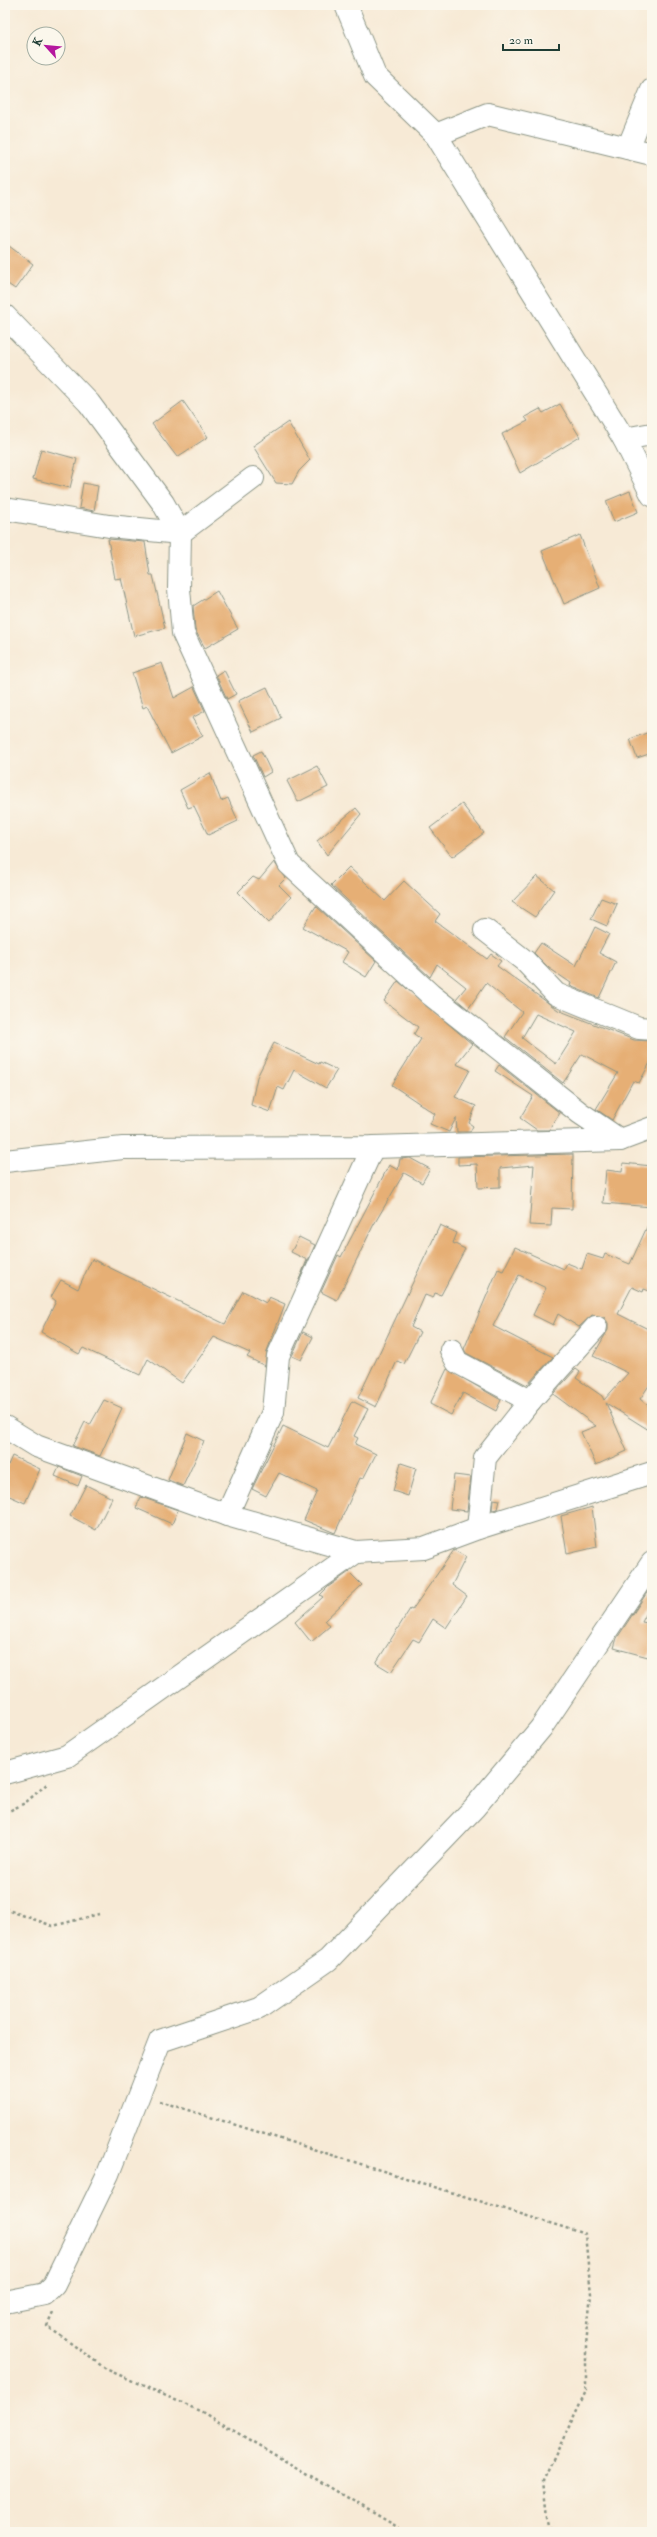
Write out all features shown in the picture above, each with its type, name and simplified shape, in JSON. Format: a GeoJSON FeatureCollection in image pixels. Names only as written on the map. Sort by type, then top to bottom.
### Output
{"type":"FeatureCollection","features":[{"type":"Feature","properties":{"kind":"street"},"geometry":{"type":"LineString","coordinates":[[346,5],[375,76],[436,136],[624,439],[652,495]]}},
{"type":"Feature","properties":{"kind":"street"},"geometry":{"type":"LineString","coordinates":[[628,148],[652,90]]}},
{"type":"Feature","properties":{"kind":"street"},"geometry":{"type":"LineString","coordinates":[[436,136],[488,114],[652,154]]}},
{"type":"Feature","properties":{"kind":"street"},"geometry":{"type":"LineString","coordinates":[[5,316],[89,403],[163,503],[180,533],[179,589],[183,634],[290,864],[431,995],[580,1113],[620,1140]]}},
{"type":"Feature","properties":{"kind":"street"},"geometry":{"type":"LineString","coordinates":[[624,439],[652,434]]}},
{"type":"Feature","properties":{"kind":"street"},"geometry":{"type":"LineString","coordinates":[[5,509],[116,527],[180,533],[253,478]]}},
{"type":"Feature","properties":{"kind":"street"},"geometry":{"type":"LineString","coordinates":[[485,930],[525,961],[556,994],[638,1028],[652,1029]]}},
{"type":"Feature","properties":{"kind":"street"},"geometry":{"type":"LineString","coordinates":[[5,1161],[123,1148],[373,1148],[620,1140],[652,1128]]}},
{"type":"Feature","properties":{"kind":"street"},"geometry":{"type":"LineString","coordinates":[[227,1515],[273,1412],[278,1356],[373,1148]]}},
{"type":"Feature","properties":{"kind":"street"},"geometry":{"type":"LineString","coordinates":[[478,1528],[485,1458],[530,1401],[596,1327]]}},
{"type":"Feature","properties":{"kind":"street"},"geometry":{"type":"LineString","coordinates":[[452,1350],[457,1362],[530,1401]]}},
{"type":"Feature","properties":{"kind":"street"},"geometry":{"type":"LineString","coordinates":[[5,1427],[36,1446],[227,1515],[356,1552],[424,1548],[478,1528],[652,1473]]}},
{"type":"Feature","properties":{"kind":"street"},"geometry":{"type":"LineString","coordinates":[[5,1773],[67,1756],[356,1552]]}},
{"type":"Feature","properties":{"kind":"street"},"geometry":{"type":"LineString","coordinates":[[5,2302],[45,2294],[54,2285],[108,2174],[160,2041],[259,2008],[328,1960],[463,1819],[541,1728],[652,1564]]}},
{"type":"Feature","properties":{"kind":"path"},"geometry":{"type":"LineString","coordinates":[[5,1813],[25,1803],[60,1773],[67,1756]]}},
{"type":"Feature","properties":{"kind":"path"},"geometry":{"type":"LineString","coordinates":[[5,1909],[53,1926],[99,1914]]}},
{"type":"Feature","properties":{"kind":"path"},"geometry":{"type":"LineString","coordinates":[[139,2095],[585,2234],[591,2294],[586,2345],[586,2391],[543,2481],[551,2532]]}},
{"type":"Feature","properties":{"kind":"path"},"geometry":{"type":"LineString","coordinates":[[54,2285],[63,2293],[47,2326],[106,2369],[202,2412],[406,2532]]}},
{"type":"Feature","properties":{"kind":"building"},"geometry":{"type":"Polygon","coordinates":[[[5,243],[33,264],[15,289],[5,282],[5,243]]]}},
{"type":"Feature","properties":{"kind":"building"},"geometry":{"type":"Polygon","coordinates":[[[183,401],[208,437],[177,457],[152,424],[183,401]]]}},
{"type":"Feature","properties":{"kind":"building"},"geometry":{"type":"Polygon","coordinates":[[[560,404],[580,437],[520,473],[502,434],[528,421],[525,417],[540,409],[543,413],[560,404]]]}},
{"type":"Feature","properties":{"kind":"building"},"geometry":{"type":"Polygon","coordinates":[[[288,422],[310,460],[299,471],[292,484],[276,483],[253,446],[288,422]]]}},
{"type":"Feature","properties":{"kind":"building"},"geometry":{"type":"Polygon","coordinates":[[[41,449],[77,459],[70,488],[33,479],[41,449]]]}},
{"type":"Feature","properties":{"kind":"building"},"geometry":{"type":"Polygon","coordinates":[[[83,483],[98,486],[94,511],[79,508],[83,483]]]}},
{"type":"Feature","properties":{"kind":"building"},"geometry":{"type":"Polygon","coordinates":[[[630,491],[638,512],[614,522],[606,501],[630,491]]]}},
{"type":"Feature","properties":{"kind":"building"},"geometry":{"type":"Polygon","coordinates":[[[580,535],[600,588],[564,604],[542,551],[580,535]]]}},
{"type":"Feature","properties":{"kind":"building"},"geometry":{"type":"Polygon","coordinates":[[[108,539],[145,542],[150,575],[153,575],[165,628],[134,636],[121,578],[115,579],[108,539]]]}},
{"type":"Feature","properties":{"kind":"building"},"geometry":{"type":"Polygon","coordinates":[[[217,591],[238,629],[205,648],[195,630],[193,606],[217,591]]]}},
{"type":"Feature","properties":{"kind":"building"},"geometry":{"type":"Polygon","coordinates":[[[162,663],[174,698],[194,687],[205,711],[192,718],[203,736],[171,753],[147,706],[143,708],[132,673],[162,663]]]}},
{"type":"Feature","properties":{"kind":"building"},"geometry":{"type":"Polygon","coordinates":[[[224,670],[236,694],[227,699],[216,675],[224,670]]]}},
{"type":"Feature","properties":{"kind":"building"},"geometry":{"type":"Polygon","coordinates":[[[267,687],[281,718],[253,732],[238,701],[267,687]]]}},
{"type":"Feature","properties":{"kind":"building"},"geometry":{"type":"Polygon","coordinates":[[[652,731],[652,753],[637,758],[630,739],[652,731]]]}},
{"type":"Feature","properties":{"kind":"building"},"geometry":{"type":"Polygon","coordinates":[[[261,751],[271,772],[263,777],[253,755],[261,751]]]}},
{"type":"Feature","properties":{"kind":"building"},"geometry":{"type":"Polygon","coordinates":[[[317,766],[328,787],[298,802],[287,781],[317,766]]]}},
{"type":"Feature","properties":{"kind":"building"},"geometry":{"type":"Polygon","coordinates":[[[210,773],[221,801],[228,798],[238,821],[208,835],[194,806],[188,808],[180,790],[210,773]]]}},
{"type":"Feature","properties":{"kind":"building"},"geometry":{"type":"Polygon","coordinates":[[[462,804],[484,833],[452,857],[430,828],[462,804]]]}},
{"type":"Feature","properties":{"kind":"building"},"geometry":{"type":"Polygon","coordinates":[[[356,808],[361,814],[327,855],[317,841],[356,808]]]}},
{"type":"Feature","properties":{"kind":"building"},"geometry":{"type":"Polygon","coordinates":[[[274,862],[286,878],[279,885],[291,897],[269,923],[238,892],[253,877],[259,880],[274,862]]]}},
{"type":"Feature","properties":{"kind":"building"},"geometry":{"type":"Polygon","coordinates":[[[349,867],[385,901],[404,881],[440,914],[435,921],[487,959],[491,954],[501,961],[497,966],[558,1010],[634,1040],[652,1041],[652,1059],[639,1083],[633,1081],[612,1120],[596,1109],[618,1073],[582,1054],[563,1083],[505,1037],[522,1012],[486,983],[468,1009],[456,999],[466,987],[437,964],[430,977],[331,885],[349,867]],[[536,1014],[522,1038],[556,1064],[576,1032],[536,1014]]]}},
{"type":"Feature","properties":{"kind":"building"},"geometry":{"type":"Polygon","coordinates":[[[537,876],[554,890],[535,917],[512,902],[537,876]]]}},
{"type":"Feature","properties":{"kind":"building"},"geometry":{"type":"Polygon","coordinates":[[[601,898],[617,904],[607,926],[591,919],[601,898]]]}},
{"type":"Feature","properties":{"kind":"building"},"geometry":{"type":"Polygon","coordinates":[[[316,906],[376,961],[366,977],[342,962],[348,952],[303,927],[316,906]]]}},
{"type":"Feature","properties":{"kind":"building"},"geometry":{"type":"Polygon","coordinates":[[[595,927],[609,934],[599,953],[616,962],[599,998],[570,986],[571,983],[549,968],[534,953],[541,943],[576,966],[595,927]]]}},
{"type":"Feature","properties":{"kind":"building"},"geometry":{"type":"Polygon","coordinates":[[[398,981],[472,1044],[456,1064],[470,1070],[455,1097],[476,1106],[469,1123],[473,1126],[470,1132],[457,1132],[456,1118],[449,1132],[430,1124],[435,1114],[392,1085],[421,1039],[414,1034],[418,1027],[384,1001],[398,981]]]}},
{"type":"Feature","properties":{"kind":"building"},"geometry":{"type":"Polygon","coordinates":[[[274,1043],[319,1064],[320,1062],[337,1070],[326,1088],[294,1070],[284,1090],[278,1087],[270,1112],[251,1105],[257,1077],[274,1043]]]}},
{"type":"Feature","properties":{"kind":"building"},"geometry":{"type":"Polygon","coordinates":[[[499,1065],[560,1113],[549,1130],[537,1130],[520,1118],[533,1096],[495,1071],[499,1065]]]}},
{"type":"Feature","properties":{"kind":"building"},"geometry":{"type":"Polygon","coordinates":[[[573,1154],[572,1209],[552,1208],[551,1226],[529,1225],[534,1165],[500,1168],[500,1187],[478,1188],[477,1164],[458,1165],[458,1157],[573,1154]]]}},
{"type":"Feature","properties":{"kind":"building"},"geometry":{"type":"Polygon","coordinates":[[[410,1158],[430,1169],[422,1183],[404,1173],[373,1226],[337,1300],[321,1292],[338,1255],[341,1257],[389,1165],[398,1170],[400,1159],[410,1158]]]}},
{"type":"Feature","properties":{"kind":"building"},"geometry":{"type":"Polygon","coordinates":[[[623,1163],[652,1166],[652,1207],[603,1203],[606,1170],[622,1172],[623,1163]]]}},
{"type":"Feature","properties":{"kind":"building"},"geometry":{"type":"Polygon","coordinates":[[[652,1216],[652,1292],[644,1289],[643,1292],[632,1287],[618,1314],[652,1331],[652,1381],[640,1399],[652,1409],[652,1432],[606,1403],[627,1451],[596,1465],[581,1432],[596,1426],[553,1394],[576,1369],[580,1372],[576,1378],[602,1396],[604,1400],[628,1373],[593,1356],[608,1330],[608,1323],[604,1317],[592,1315],[579,1327],[558,1314],[553,1325],[533,1315],[546,1288],[519,1275],[493,1326],[553,1357],[527,1385],[466,1353],[464,1349],[498,1269],[503,1271],[515,1247],[564,1269],[567,1263],[582,1269],[587,1254],[603,1259],[605,1254],[630,1264],[652,1216]]]}},
{"type":"Feature","properties":{"kind":"building"},"geometry":{"type":"Polygon","coordinates":[[[440,1225],[457,1233],[453,1243],[465,1249],[441,1295],[435,1293],[433,1298],[425,1295],[411,1327],[420,1332],[404,1364],[397,1361],[376,1407],[358,1398],[440,1225]]]}},
{"type":"Feature","properties":{"kind":"building"},"geometry":{"type":"Polygon","coordinates":[[[299,1237],[315,1245],[299,1280],[307,1260],[291,1252],[299,1237]]]}},
{"type":"Feature","properties":{"kind":"building"},"geometry":{"type":"Polygon","coordinates":[[[92,1259],[225,1324],[243,1291],[266,1303],[269,1297],[285,1304],[267,1351],[265,1366],[247,1357],[250,1353],[214,1337],[182,1383],[148,1359],[140,1375],[83,1348],[79,1354],[41,1332],[56,1301],[51,1297],[61,1280],[78,1289],[92,1259]]]}},
{"type":"Feature","properties":{"kind":"building"},"geometry":{"type":"Polygon","coordinates":[[[303,1332],[313,1337],[301,1360],[292,1356],[303,1332]]]}},
{"type":"Feature","properties":{"kind":"building"},"geometry":{"type":"Polygon","coordinates":[[[447,1369],[501,1400],[496,1411],[463,1393],[451,1415],[430,1404],[447,1369]]]}},
{"type":"Feature","properties":{"kind":"building"},"geometry":{"type":"Polygon","coordinates":[[[104,1400],[122,1408],[100,1456],[73,1446],[85,1422],[90,1425],[104,1400]]]}},
{"type":"Feature","properties":{"kind":"building"},"geometry":{"type":"Polygon","coordinates":[[[352,1401],[368,1409],[354,1436],[358,1438],[355,1444],[376,1454],[363,1479],[360,1478],[335,1533],[304,1520],[317,1491],[279,1473],[266,1496],[252,1489],[283,1426],[328,1448],[352,1401]]]}},
{"type":"Feature","properties":{"kind":"building"},"geometry":{"type":"Polygon","coordinates":[[[187,1433],[204,1441],[183,1486],[168,1480],[187,1433]]]}},
{"type":"Feature","properties":{"kind":"building"},"geometry":{"type":"Polygon","coordinates":[[[12,1456],[40,1469],[25,1503],[5,1494],[5,1472],[12,1456]]]}},
{"type":"Feature","properties":{"kind":"building"},"geometry":{"type":"Polygon","coordinates":[[[401,1463],[416,1468],[408,1496],[393,1491],[401,1463]]]}},
{"type":"Feature","properties":{"kind":"building"},"geometry":{"type":"Polygon","coordinates":[[[59,1467],[82,1476],[78,1486],[55,1476],[59,1467]]]}},
{"type":"Feature","properties":{"kind":"building"},"geometry":{"type":"Polygon","coordinates":[[[454,1475],[471,1477],[467,1511],[450,1509],[454,1475]]]}},
{"type":"Feature","properties":{"kind":"building"},"geometry":{"type":"Polygon","coordinates":[[[86,1485],[112,1498],[96,1530],[70,1516],[86,1485]]]}},
{"type":"Feature","properties":{"kind":"building"},"geometry":{"type":"Polygon","coordinates":[[[141,1497],[178,1510],[172,1524],[136,1508],[141,1497]]]}},
{"type":"Feature","properties":{"kind":"building"},"geometry":{"type":"Polygon","coordinates":[[[493,1499],[500,1500],[498,1509],[492,1510],[493,1499]]]}},
{"type":"Feature","properties":{"kind":"building"},"geometry":{"type":"Polygon","coordinates":[[[592,1507],[597,1547],[567,1554],[561,1516],[592,1507]]]}},
{"type":"Feature","properties":{"kind":"building"},"geometry":{"type":"Polygon","coordinates":[[[454,1550],[466,1557],[452,1585],[467,1596],[446,1628],[433,1619],[419,1642],[413,1639],[391,1672],[376,1663],[410,1609],[412,1610],[454,1550]]]}},
{"type":"Feature","properties":{"kind":"building"},"geometry":{"type":"Polygon","coordinates":[[[349,1572],[362,1585],[325,1620],[330,1626],[311,1642],[295,1622],[323,1597],[320,1595],[328,1587],[349,1572]]]}},
{"type":"Feature","properties":{"kind":"building"},"geometry":{"type":"Polygon","coordinates":[[[648,1591],[652,1593],[652,1603],[642,1622],[652,1624],[652,1644],[648,1657],[614,1648],[617,1638],[648,1591]]]}}]}
